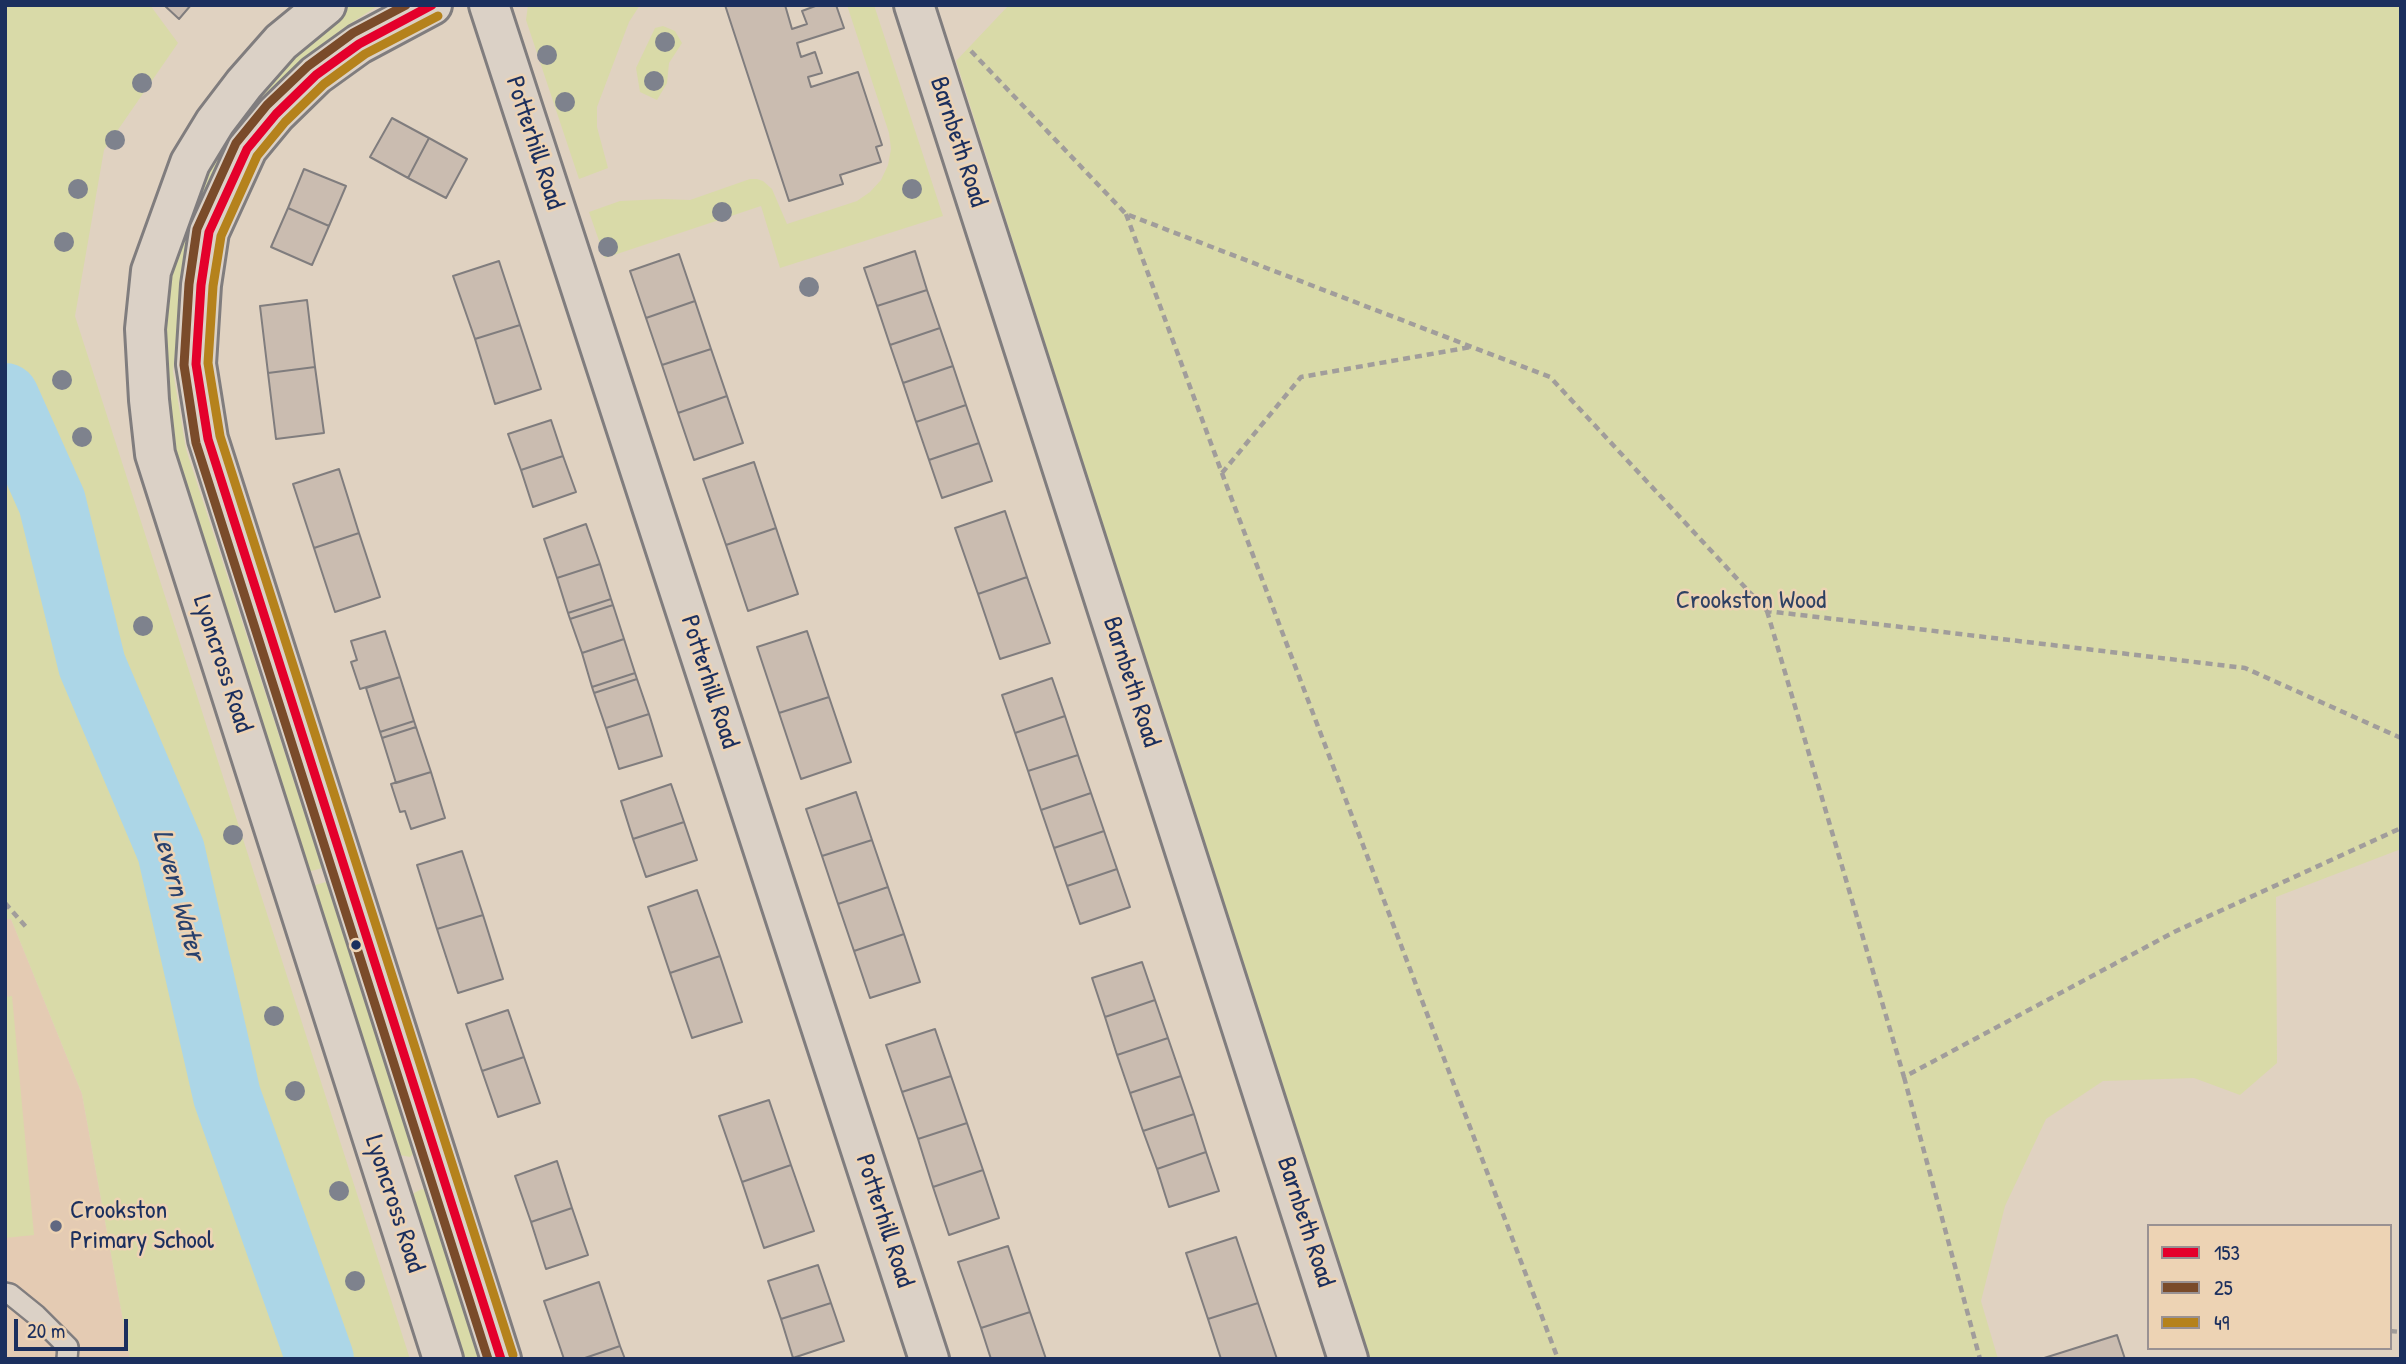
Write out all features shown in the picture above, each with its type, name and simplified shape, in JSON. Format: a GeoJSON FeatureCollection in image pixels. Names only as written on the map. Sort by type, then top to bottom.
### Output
{"type":"FeatureCollection","features":[{"type":"Feature","properties":{"kind":"street","name":"Lyoncross Road"},"geometry":{"type":"LineString","coordinates":[[326,5],[281,42],[244,84],[215,122],[190,163],[151,271],[145,329],[148,388],[155,454],[443,1359]]}},
{"type":"Feature","properties":{"kind":"street","name":"Lyoncross Road"},"geometry":{"type":"LineString","coordinates":[[432,5],[359,44],[316,75],[276,114],[247,149],[209,232],[201,285],[196,364],[208,439],[500,1359]]}},
{"type":"Feature","properties":{"kind":"street","name":"Potterhill Road"},"geometry":{"type":"LineString","coordinates":[[489,5],[929,1359]]}},
{"type":"Feature","properties":{"kind":"street","name":"Barnbeth Road"},"geometry":{"type":"LineString","coordinates":[[914,5],[1348,1359]]}},
{"type":"Feature","properties":{"kind":"street"},"geometry":{"type":"LineString","coordinates":[[389,1190],[440,1173]]}},
{"type":"Feature","properties":{"kind":"lane"},"geometry":{"type":"LineString","coordinates":[[5,1293],[36,1315],[68,1347],[67,1359]]}},
{"type":"Feature","properties":{"kind":"path"},"geometry":{"type":"LineString","coordinates":[[965,45],[1126,214],[1558,1359]]}},
{"type":"Feature","properties":{"kind":"path"},"geometry":{"type":"LineString","coordinates":[[1126,214],[1550,377],[1768,611],[1904,1077],[1980,1359]]}},
{"type":"Feature","properties":{"kind":"path"},"geometry":{"type":"LineString","coordinates":[[1222,473],[1301,377],[1472,347]]}},
{"type":"Feature","properties":{"kind":"path"},"geometry":{"type":"LineString","coordinates":[[1768,611],[2245,668],[2401,737]]}},
{"type":"Feature","properties":{"kind":"path"},"geometry":{"type":"LineString","coordinates":[[1904,1077],[2175,932],[2401,828]]}},
{"type":"Feature","properties":{"kind":"path"},"geometry":{"type":"LineString","coordinates":[[5,903],[26,927]]}},
{"type":"Feature","properties":{"kind":"shaded area","name":"Crookston Primary School"},"geometry":{"type":"Polygon","coordinates":[[[5,919],[11,919],[82,1094],[130,1359],[5,1359],[5,919]]]}},
{"type":"Feature","properties":{"kind":"green space"},"geometry":{"type":"Polygon","coordinates":[[[5,5],[150,5],[178,43],[104,150],[75,316],[410,1359],[130,1359],[82,1094],[11,919],[5,919],[5,5]]]}},
{"type":"Feature","properties":{"kind":"green space"},"geometry":{"type":"Polygon","coordinates":[[[347,5],[379,5],[342,29],[298,65],[260,105],[182,292],[173,371],[186,449],[322,868],[308,872],[161,414],[165,291],[195,182],[286,53],[347,5]]]}},
{"type":"Feature","properties":{"kind":"green space"},"geometry":{"type":"Polygon","coordinates":[[[528,5],[640,5],[629,22],[597,107],[597,127],[608,168],[579,179],[526,20],[528,5]]]}},
{"type":"Feature","properties":{"kind":"green space"},"geometry":{"type":"Polygon","coordinates":[[[847,5],[874,5],[943,216],[780,268],[761,206],[605,258],[589,212],[620,201],[690,200],[757,179],[772,189],[787,224],[857,201],[870,192],[881,180],[891,149],[889,133],[847,5]]]}},
{"type":"Feature","properties":{"kind":"green space","name":"Crookston Wood"},"geometry":{"type":"Polygon","coordinates":[[[1009,5],[2401,5],[2401,849],[2276,897],[2277,1063],[2240,1095],[2194,1078],[2103,1081],[2046,1119],[2005,1206],[1981,1301],[1998,1359],[1366,1359],[956,61],[1009,5]]]}},
{"type":"Feature","properties":{"kind":"green space"},"geometry":{"type":"Polygon","coordinates":[[[663,26],[675,31],[682,43],[669,63],[667,83],[657,100],[640,92],[636,68],[655,28],[663,26]]]}},
{"type":"Feature","properties":{"kind":"green space"},"geometry":{"type":"Polygon","coordinates":[[[326,882],[413,1146],[413,1154],[410,1157],[400,1155],[312,886],[326,882]]]}},
{"type":"Feature","properties":{"kind":"green space"},"geometry":{"type":"Polygon","coordinates":[[[12,996],[34,1235],[5,1238],[5,997],[12,996]]]}},
{"type":"Feature","properties":{"kind":"green space"},"geometry":{"type":"Polygon","coordinates":[[[422,1189],[428,1192],[483,1359],[464,1359],[413,1199],[414,1193],[422,1189]]]}},
{"type":"Feature","properties":{"kind":"building"},"geometry":{"type":"Polygon","coordinates":[[[164,5],[191,5],[179,19],[164,5]]]}},
{"type":"Feature","properties":{"kind":"building"},"geometry":{"type":"Polygon","coordinates":[[[725,5],[785,5],[792,29],[807,24],[802,11],[818,5],[836,5],[844,28],[797,43],[801,57],[815,52],[822,73],[808,77],[811,87],[858,72],[882,145],[876,147],[881,162],[840,175],[843,184],[789,201],[725,5]]]}},
{"type":"Feature","properties":{"kind":"building"},"geometry":{"type":"Polygon","coordinates":[[[392,118],[429,138],[408,178],[370,157],[392,118]]]}},
{"type":"Feature","properties":{"kind":"building"},"geometry":{"type":"Polygon","coordinates":[[[429,138],[467,159],[446,198],[408,178],[429,138]]]}},
{"type":"Feature","properties":{"kind":"building"},"geometry":{"type":"Polygon","coordinates":[[[304,169],[346,186],[329,226],[288,208],[304,169]]]}},
{"type":"Feature","properties":{"kind":"building"},"geometry":{"type":"Polygon","coordinates":[[[288,208],[329,226],[312,265],[271,247],[288,208]]]}},
{"type":"Feature","properties":{"kind":"building"},"geometry":{"type":"Polygon","coordinates":[[[915,251],[927,290],[877,306],[864,268],[915,251]]]}},
{"type":"Feature","properties":{"kind":"building"},"geometry":{"type":"Polygon","coordinates":[[[679,254],[695,301],[646,318],[630,271],[679,254]]]}},
{"type":"Feature","properties":{"kind":"building"},"geometry":{"type":"Polygon","coordinates":[[[499,261],[520,325],[475,339],[453,276],[499,261]]]}},
{"type":"Feature","properties":{"kind":"building"},"geometry":{"type":"Polygon","coordinates":[[[927,290],[940,328],[890,345],[877,306],[927,290]]]}},
{"type":"Feature","properties":{"kind":"building"},"geometry":{"type":"Polygon","coordinates":[[[307,300],[315,367],[268,373],[260,306],[307,300]]]}},
{"type":"Feature","properties":{"kind":"building"},"geometry":{"type":"Polygon","coordinates":[[[695,301],[711,349],[662,365],[646,318],[695,301]]]}},
{"type":"Feature","properties":{"kind":"building"},"geometry":{"type":"Polygon","coordinates":[[[520,325],[541,389],[495,404],[475,339],[520,325]]]}},
{"type":"Feature","properties":{"kind":"building"},"geometry":{"type":"Polygon","coordinates":[[[940,328],[953,366],[903,383],[890,345],[940,328]]]}},
{"type":"Feature","properties":{"kind":"building"},"geometry":{"type":"Polygon","coordinates":[[[711,349],[727,396],[678,413],[662,365],[711,349]]]}},
{"type":"Feature","properties":{"kind":"building"},"geometry":{"type":"Polygon","coordinates":[[[953,366],[966,405],[916,422],[903,383],[953,366]]]}},
{"type":"Feature","properties":{"kind":"building"},"geometry":{"type":"Polygon","coordinates":[[[315,367],[324,433],[276,439],[268,373],[315,367]]]}},
{"type":"Feature","properties":{"kind":"building"},"geometry":{"type":"Polygon","coordinates":[[[727,396],[743,443],[694,460],[678,413],[727,396]]]}},
{"type":"Feature","properties":{"kind":"building"},"geometry":{"type":"Polygon","coordinates":[[[966,405],[979,443],[929,460],[916,422],[966,405]]]}},
{"type":"Feature","properties":{"kind":"building"},"geometry":{"type":"Polygon","coordinates":[[[551,420],[563,456],[521,470],[508,434],[551,420]]]}},
{"type":"Feature","properties":{"kind":"building"},"geometry":{"type":"Polygon","coordinates":[[[979,443],[992,481],[942,498],[929,460],[979,443]]]}},
{"type":"Feature","properties":{"kind":"building"},"geometry":{"type":"Polygon","coordinates":[[[563,456],[576,492],[533,507],[521,470],[563,456]]]}},
{"type":"Feature","properties":{"kind":"building"},"geometry":{"type":"Polygon","coordinates":[[[754,462],[776,528],[726,545],[703,479],[754,462]]]}},
{"type":"Feature","properties":{"kind":"building"},"geometry":{"type":"Polygon","coordinates":[[[339,469],[359,533],[314,548],[293,484],[339,469]]]}},
{"type":"Feature","properties":{"kind":"building"},"geometry":{"type":"Polygon","coordinates":[[[1005,511],[1027,577],[978,594],[955,528],[1005,511]]]}},
{"type":"Feature","properties":{"kind":"building"},"geometry":{"type":"Polygon","coordinates":[[[586,524],[600,564],[557,578],[544,539],[586,524]]]}},
{"type":"Feature","properties":{"kind":"building"},"geometry":{"type":"Polygon","coordinates":[[[776,528],[798,594],[748,611],[726,545],[776,528]]]}},
{"type":"Feature","properties":{"kind":"building"},"geometry":{"type":"Polygon","coordinates":[[[359,533],[380,597],[335,612],[314,548],[359,533]]]}},
{"type":"Feature","properties":{"kind":"building"},"geometry":{"type":"Polygon","coordinates":[[[600,564],[611,599],[568,613],[557,578],[600,564]]]}},
{"type":"Feature","properties":{"kind":"building"},"geometry":{"type":"Polygon","coordinates":[[[1027,577],[1050,643],[1000,659],[978,594],[1027,577]]]}},
{"type":"Feature","properties":{"kind":"building"},"geometry":{"type":"Polygon","coordinates":[[[611,599],[613,605],[570,619],[568,613],[611,599]]]}},
{"type":"Feature","properties":{"kind":"building"},"geometry":{"type":"Polygon","coordinates":[[[613,605],[624,639],[582,653],[570,619],[613,605]]]}},
{"type":"Feature","properties":{"kind":"building"},"geometry":{"type":"Polygon","coordinates":[[[385,631],[400,677],[360,689],[351,662],[357,660],[351,641],[385,631]]]}},
{"type":"Feature","properties":{"kind":"building"},"geometry":{"type":"Polygon","coordinates":[[[807,631],[829,697],[779,713],[757,647],[807,631]]]}},
{"type":"Feature","properties":{"kind":"building"},"geometry":{"type":"Polygon","coordinates":[[[624,639],[635,673],[592,687],[582,653],[624,639]]]}},
{"type":"Feature","properties":{"kind":"building"},"geometry":{"type":"Polygon","coordinates":[[[635,673],[637,679],[594,693],[592,687],[635,673]]]}},
{"type":"Feature","properties":{"kind":"building"},"geometry":{"type":"Polygon","coordinates":[[[400,677],[414,721],[380,732],[366,688],[400,677]]]}},
{"type":"Feature","properties":{"kind":"building"},"geometry":{"type":"Polygon","coordinates":[[[1052,678],[1065,716],[1015,733],[1002,695],[1052,678]]]}},
{"type":"Feature","properties":{"kind":"building"},"geometry":{"type":"Polygon","coordinates":[[[637,679],[649,714],[606,728],[594,693],[637,679]]]}},
{"type":"Feature","properties":{"kind":"building"},"geometry":{"type":"Polygon","coordinates":[[[829,697],[851,762],[801,779],[779,713],[829,697]]]}},
{"type":"Feature","properties":{"kind":"building"},"geometry":{"type":"Polygon","coordinates":[[[649,714],[662,756],[619,769],[606,728],[649,714]]]}},
{"type":"Feature","properties":{"kind":"building"},"geometry":{"type":"Polygon","coordinates":[[[1065,716],[1078,755],[1028,771],[1015,733],[1065,716]]]}},
{"type":"Feature","properties":{"kind":"building"},"geometry":{"type":"Polygon","coordinates":[[[414,721],[416,727],[382,738],[380,732],[414,721]]]}},
{"type":"Feature","properties":{"kind":"building"},"geometry":{"type":"Polygon","coordinates":[[[416,727],[431,772],[396,783],[382,738],[416,727]]]}},
{"type":"Feature","properties":{"kind":"building"},"geometry":{"type":"Polygon","coordinates":[[[1078,755],[1091,793],[1041,810],[1028,771],[1078,755]]]}},
{"type":"Feature","properties":{"kind":"building"},"geometry":{"type":"Polygon","coordinates":[[[431,772],[445,818],[411,829],[405,811],[400,812],[391,784],[431,772]]]}},
{"type":"Feature","properties":{"kind":"building"},"geometry":{"type":"Polygon","coordinates":[[[671,784],[684,822],[633,839],[621,801],[671,784]]]}},
{"type":"Feature","properties":{"kind":"building"},"geometry":{"type":"Polygon","coordinates":[[[856,792],[872,840],[822,856],[806,809],[856,792]]]}},
{"type":"Feature","properties":{"kind":"building"},"geometry":{"type":"Polygon","coordinates":[[[1091,793],[1104,831],[1054,848],[1041,810],[1091,793]]]}},
{"type":"Feature","properties":{"kind":"building"},"geometry":{"type":"Polygon","coordinates":[[[684,822],[697,860],[646,877],[633,839],[684,822]]]}},
{"type":"Feature","properties":{"kind":"building"},"geometry":{"type":"Polygon","coordinates":[[[1104,831],[1117,869],[1067,886],[1054,848],[1104,831]]]}},
{"type":"Feature","properties":{"kind":"building"},"geometry":{"type":"Polygon","coordinates":[[[872,840],[888,887],[838,904],[822,856],[872,840]]]}},
{"type":"Feature","properties":{"kind":"building"},"geometry":{"type":"Polygon","coordinates":[[[462,851],[483,915],[437,929],[417,865],[462,851]]]}},
{"type":"Feature","properties":{"kind":"building"},"geometry":{"type":"Polygon","coordinates":[[[1117,869],[1130,907],[1080,924],[1067,886],[1117,869]]]}},
{"type":"Feature","properties":{"kind":"building"},"geometry":{"type":"Polygon","coordinates":[[[888,887],[904,934],[854,951],[838,904],[888,887]]]}},
{"type":"Feature","properties":{"kind":"building"},"geometry":{"type":"Polygon","coordinates":[[[697,890],[720,956],[670,973],[648,907],[697,890]]]}},
{"type":"Feature","properties":{"kind":"building"},"geometry":{"type":"Polygon","coordinates":[[[483,915],[503,979],[458,993],[437,929],[483,915]]]}},
{"type":"Feature","properties":{"kind":"building"},"geometry":{"type":"Polygon","coordinates":[[[904,934],[920,982],[870,998],[854,951],[904,934]]]}},
{"type":"Feature","properties":{"kind":"building"},"geometry":{"type":"Polygon","coordinates":[[[720,956],[742,1022],[692,1038],[670,973],[720,956]]]}},
{"type":"Feature","properties":{"kind":"building"},"geometry":{"type":"Polygon","coordinates":[[[1142,962],[1155,1000],[1105,1017],[1092,978],[1142,962]]]}},
{"type":"Feature","properties":{"kind":"building"},"geometry":{"type":"Polygon","coordinates":[[[1155,1000],[1168,1038],[1117,1055],[1105,1017],[1155,1000]]]}},
{"type":"Feature","properties":{"kind":"building"},"geometry":{"type":"Polygon","coordinates":[[[508,1010],[524,1057],[482,1071],[466,1024],[508,1010]]]}},
{"type":"Feature","properties":{"kind":"building"},"geometry":{"type":"Polygon","coordinates":[[[935,1029],[951,1076],[902,1092],[886,1045],[935,1029]]]}},
{"type":"Feature","properties":{"kind":"building"},"geometry":{"type":"Polygon","coordinates":[[[1168,1038],[1181,1076],[1130,1093],[1117,1055],[1168,1038]]]}},
{"type":"Feature","properties":{"kind":"building"},"geometry":{"type":"Polygon","coordinates":[[[524,1057],[540,1103],[498,1117],[482,1071],[524,1057]]]}},
{"type":"Feature","properties":{"kind":"building"},"geometry":{"type":"Polygon","coordinates":[[[951,1076],[967,1123],[918,1139],[902,1092],[951,1076]]]}},
{"type":"Feature","properties":{"kind":"building"},"geometry":{"type":"Polygon","coordinates":[[[1181,1076],[1194,1114],[1143,1131],[1130,1093],[1181,1076]]]}},
{"type":"Feature","properties":{"kind":"building"},"geometry":{"type":"Polygon","coordinates":[[[769,1100],[791,1165],[742,1182],[719,1116],[769,1100]]]}},
{"type":"Feature","properties":{"kind":"building"},"geometry":{"type":"Polygon","coordinates":[[[1194,1114],[1206,1152],[1157,1169],[1143,1131],[1194,1114]]]}},
{"type":"Feature","properties":{"kind":"building"},"geometry":{"type":"Polygon","coordinates":[[[967,1123],[983,1170],[933,1187],[918,1139],[967,1123]]]}},
{"type":"Feature","properties":{"kind":"building"},"geometry":{"type":"Polygon","coordinates":[[[1206,1152],[1219,1191],[1169,1207],[1157,1169],[1206,1152]]]}},
{"type":"Feature","properties":{"kind":"building"},"geometry":{"type":"Polygon","coordinates":[[[557,1161],[572,1208],[531,1222],[515,1176],[557,1161]]]}},
{"type":"Feature","properties":{"kind":"building"},"geometry":{"type":"Polygon","coordinates":[[[791,1165],[814,1231],[764,1248],[742,1182],[791,1165]]]}},
{"type":"Feature","properties":{"kind":"building"},"geometry":{"type":"Polygon","coordinates":[[[983,1170],[999,1218],[949,1235],[933,1187],[983,1170]]]}},
{"type":"Feature","properties":{"kind":"building"},"geometry":{"type":"Polygon","coordinates":[[[572,1208],[588,1255],[546,1269],[531,1222],[572,1208]]]}},
{"type":"Feature","properties":{"kind":"building"},"geometry":{"type":"Polygon","coordinates":[[[1236,1237],[1258,1303],[1208,1319],[1186,1253],[1236,1237]]]}},
{"type":"Feature","properties":{"kind":"building"},"geometry":{"type":"Polygon","coordinates":[[[1008,1246],[1030,1312],[981,1328],[958,1262],[1008,1246]]]}},
{"type":"Feature","properties":{"kind":"building"},"geometry":{"type":"Polygon","coordinates":[[[818,1265],[831,1303],[781,1319],[768,1281],[818,1265]]]}},
{"type":"Feature","properties":{"kind":"building"},"geometry":{"type":"Polygon","coordinates":[[[599,1282],[620,1346],[582,1359],[564,1359],[544,1301],[599,1282]]]}},
{"type":"Feature","properties":{"kind":"building"},"geometry":{"type":"Polygon","coordinates":[[[831,1303],[844,1341],[793,1358],[781,1319],[831,1303]]]}},
{"type":"Feature","properties":{"kind":"building"},"geometry":{"type":"Polygon","coordinates":[[[1258,1303],[1277,1359],[1221,1359],[1208,1319],[1258,1303]]]}},
{"type":"Feature","properties":{"kind":"building"},"geometry":{"type":"Polygon","coordinates":[[[1030,1312],[1046,1359],[991,1359],[981,1328],[1030,1312]]]}},
{"type":"Feature","properties":{"kind":"building"},"geometry":{"type":"Polygon","coordinates":[[[2117,1335],[2125,1359],[2041,1359],[2117,1335]]]}},
{"type":"Feature","properties":{"kind":"building"},"geometry":{"type":"Polygon","coordinates":[[[620,1346],[625,1359],[582,1359],[620,1346]]]}},
{"type":"Feature","properties":{"kind":"waterway","name":"Levern Water"},"geometry":{"type":"LineString","coordinates":[[5,397],[52,502],[92,665],[171,851],[227,1096],[320,1359]]}},
{"type":"Feature","properties":{"kind":"transit line","name":"25"},"geometry":{"type":"LineString","coordinates":[[406,5],[353,33],[308,66],[267,105],[236,143],[197,229],[189,284],[184,365],[196,443],[488,1359]]}},
{"type":"Feature","properties":{"kind":"transit line","name":"153"},"geometry":{"type":"LineString","coordinates":[[432,5],[359,44],[316,75],[276,114],[247,149],[209,232],[201,285],[196,364],[208,439],[501,1359]]}},
{"type":"Feature","properties":{"kind":"transit line","name":"49"},"geometry":{"type":"LineString","coordinates":[[438,16],[365,54],[324,84],[285,122],[257,156],[221,236],[213,286],[208,363],[220,436],[513,1355]]}},
{"type":"Feature","properties":{"kind":"place","name":"Crookston Primary School"},"geometry":{"type":"Point","coordinates":[56,1226]}}]}
